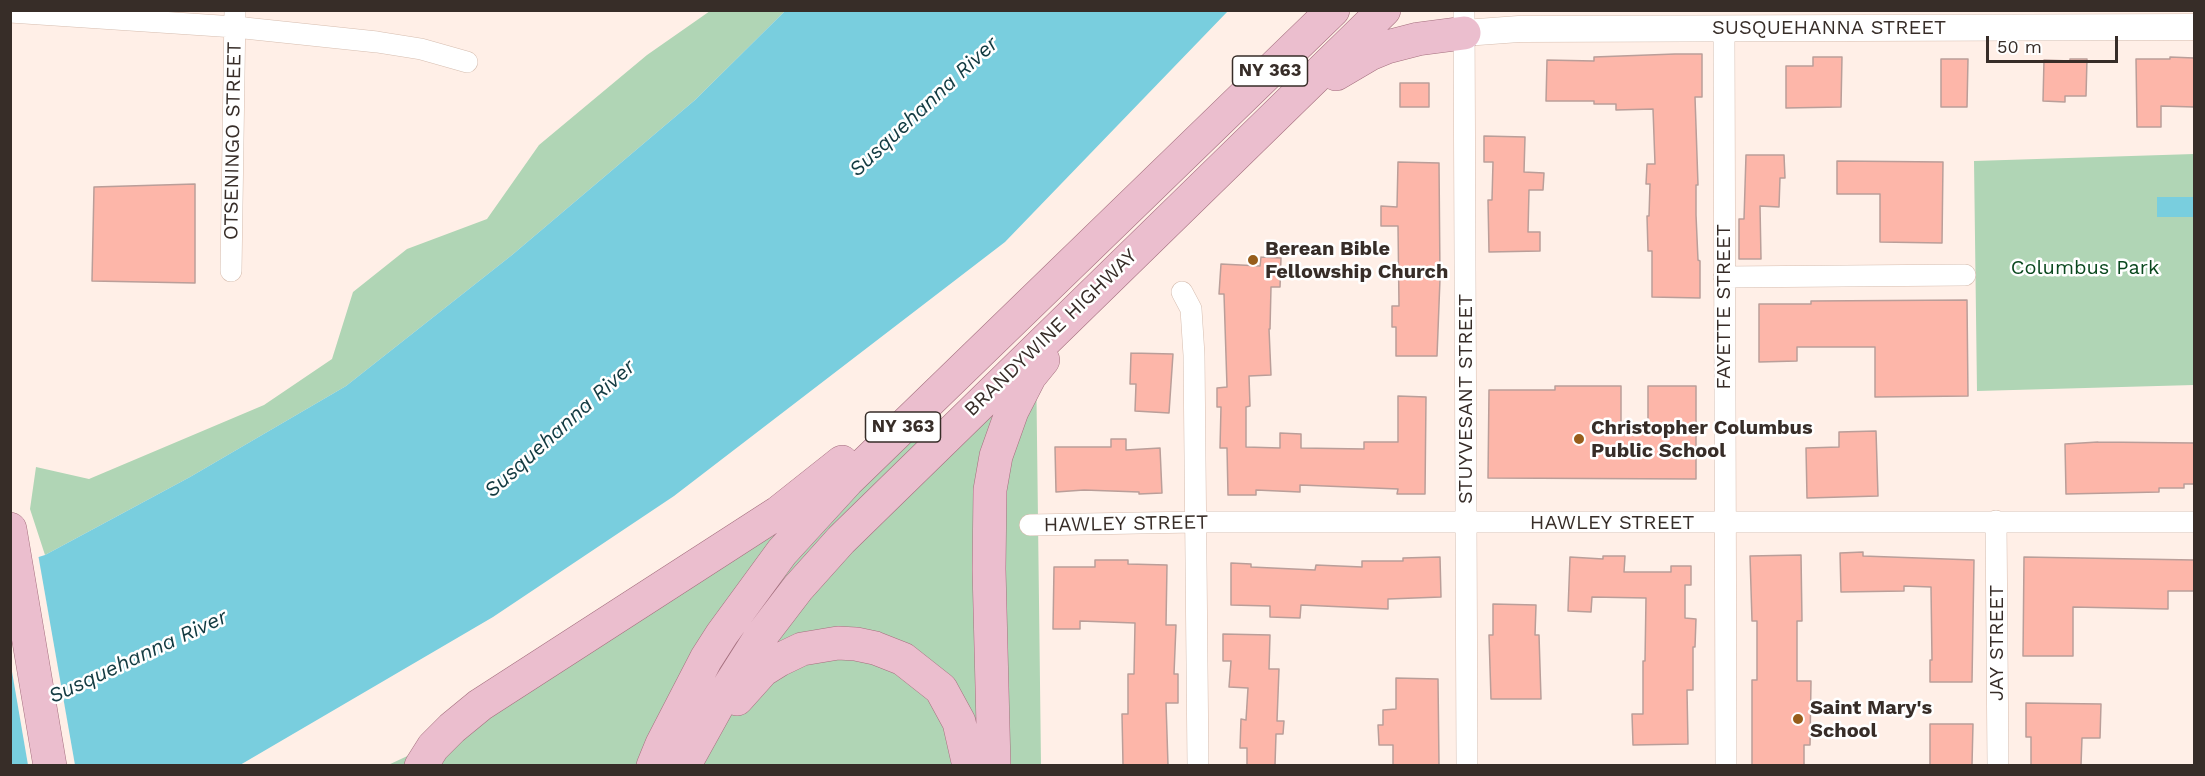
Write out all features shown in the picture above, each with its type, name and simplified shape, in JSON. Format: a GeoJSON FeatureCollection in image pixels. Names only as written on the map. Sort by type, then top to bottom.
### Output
{"type":"FeatureCollection","features":[{"type":"Feature","properties":{"kind":"main road","name":"BRANDYWINE HIGHWAY"},"geometry":{"type":"LineString","coordinates":[[654,765],[662,744],[706,658],[782,552],[847,481],[1334,10]]}},
{"type":"Feature","properties":{"kind":"main road","name":"BRANDYWINE HIGHWAY"},"geometry":{"type":"LineString","coordinates":[[684,765],[741,665],[767,627],[808,576],[886,494],[1384,10]]}},
{"type":"Feature","properties":{"kind":"main road"},"geometry":{"type":"LineString","coordinates":[[1254,137],[1325,82],[1370,54],[1464,22]]}},
{"type":"Feature","properties":{"kind":"main road"},"geometry":{"type":"LineString","coordinates":[[994,765],[989,558],[990,490],[996,456],[1012,411],[1030,376],[1130,256]]}},
{"type":"Feature","properties":{"kind":"main road"},"geometry":{"type":"LineString","coordinates":[[421,765],[433,747],[480,705],[779,512],[837,466],[896,414],[990,342]]}},
{"type":"Feature","properties":{"kind":"main road"},"geometry":{"type":"LineString","coordinates":[[10,530],[50,765]]}},
{"type":"Feature","properties":{"kind":"main road"},"geometry":{"type":"LineString","coordinates":[[692,765],[727,711],[764,670],[802,649],[838,643],[866,645],[894,654],[912,664],[941,689],[959,722],[969,765]]}},
{"type":"Feature","properties":{"kind":"street"},"geometry":{"type":"LineString","coordinates":[[10,12],[235,19],[421,49],[467,62]]}},
{"type":"Feature","properties":{"kind":"street","name":"OTSENINGO STREET"},"geometry":{"type":"LineString","coordinates":[[231,271],[235,19]]}},
{"type":"Feature","properties":{"kind":"street","name":"SUSQUEHANNA STREET"},"geometry":{"type":"LineString","coordinates":[[1464,22],[1519,29],[1724,28],[1867,19],[2157,19],[2194,27]]}},
{"type":"Feature","properties":{"kind":"street","name":"STUYVESANT STREET"},"geometry":{"type":"LineString","coordinates":[[1464,22],[1467,765]]}},
{"type":"Feature","properties":{"kind":"street","name":"FAYETTE STREET"},"geometry":{"type":"LineString","coordinates":[[1724,28],[1726,765]]}},
{"type":"Feature","properties":{"kind":"street"},"geometry":{"type":"LineString","coordinates":[[1724,277],[1965,275]]}},
{"type":"Feature","properties":{"kind":"street"},"geometry":{"type":"LineString","coordinates":[[1182,292],[1191,309],[1194,355],[1198,765]]}},
{"type":"Feature","properties":{"kind":"street","name":"JAY STREET"},"geometry":{"type":"LineString","coordinates":[[1996,521],[1998,765]]}},
{"type":"Feature","properties":{"kind":"street","name":"HAWLEY STREET"},"geometry":{"type":"LineString","coordinates":[[1030,525],[1195,522],[2194,522]]}},
{"type":"Feature","properties":{"kind":"green space"},"geometry":{"type":"Polygon","coordinates":[[[710,11],[785,11],[695,100],[512,255],[346,386],[190,477],[45,555],[30,509],[36,467],[89,479],[264,405],[332,359],[353,292],[407,249],[487,219],[539,145],[647,55],[710,11]]]}},
{"type":"Feature","properties":{"kind":"green space","name":"Columbus Park"},"geometry":{"type":"Polygon","coordinates":[[[2194,154],[2194,385],[1977,391],[1974,161],[2194,154]]]}},
{"type":"Feature","properties":{"kind":"green space"},"geometry":{"type":"Polygon","coordinates":[[[1036,357],[1041,765],[386,766],[480,722],[1036,357]]]}},
{"type":"Feature","properties":{"kind":"water","name":"Susquehanna River"},"geometry":{"type":"Polygon","coordinates":[[[785,11],[1228,11],[1005,242],[674,496],[493,617],[240,765],[11,765],[10,566],[45,555],[190,477],[346,386],[512,255],[695,100],[785,11]]]}},
{"type":"Feature","properties":{"kind":"water"},"geometry":{"type":"Polygon","coordinates":[[[2157,197],[2194,197],[2194,217],[2157,217],[2157,197]]]}},
{"type":"Feature","properties":{"kind":"pier"},"geometry":{"type":"Polygon","coordinates":[[[38,554],[75,765],[28,765],[10,660],[10,563],[38,554]]]}},
{"type":"Feature","properties":{"kind":"building"},"geometry":{"type":"Polygon","coordinates":[[[1702,54],[1702,97],[1695,97],[1698,185],[1696,185],[1696,215],[1700,298],[1652,297],[1652,251],[1648,251],[1647,216],[1649,216],[1650,184],[1646,184],[1647,164],[1655,164],[1653,109],[1616,110],[1616,104],[1594,104],[1594,101],[1546,101],[1547,60],[1594,61],[1594,57],[1702,54]]]}},
{"type":"Feature","properties":{"kind":"building"},"geometry":{"type":"Polygon","coordinates":[[[1813,57],[1842,57],[1841,107],[1786,108],[1786,66],[1813,66],[1813,57]]]}},
{"type":"Feature","properties":{"kind":"building"},"geometry":{"type":"Polygon","coordinates":[[[2170,57],[2194,58],[2194,107],[2161,106],[2161,127],[2137,127],[2136,59],[2170,59],[2170,57]]]}},
{"type":"Feature","properties":{"kind":"building"},"geometry":{"type":"Polygon","coordinates":[[[1941,59],[1968,59],[1967,107],[1941,107],[1941,59]]]}},
{"type":"Feature","properties":{"kind":"building"},"geometry":{"type":"Polygon","coordinates":[[[2070,59],[2087,59],[2086,96],[2065,96],[2065,102],[2043,101],[2044,60],[2070,61],[2070,59]]]}},
{"type":"Feature","properties":{"kind":"building"},"geometry":{"type":"Polygon","coordinates":[[[1400,83],[1429,83],[1429,107],[1400,107],[1400,83]]]}},
{"type":"Feature","properties":{"kind":"building"},"geometry":{"type":"Polygon","coordinates":[[[1484,136],[1525,137],[1524,172],[1544,173],[1543,190],[1529,190],[1528,232],[1540,232],[1540,251],[1489,252],[1488,200],[1492,200],[1493,162],[1484,162],[1484,136]]]}},
{"type":"Feature","properties":{"kind":"building"},"geometry":{"type":"Polygon","coordinates":[[[1746,155],[1784,155],[1785,178],[1780,178],[1779,207],[1760,206],[1761,259],[1739,259],[1739,219],[1744,219],[1746,155]]]}},
{"type":"Feature","properties":{"kind":"building"},"geometry":{"type":"Polygon","coordinates":[[[1837,161],[1943,162],[1942,243],[1880,242],[1880,194],[1837,194],[1837,161]]]}},
{"type":"Feature","properties":{"kind":"building"},"geometry":{"type":"Polygon","coordinates":[[[1398,162],[1439,163],[1440,279],[1437,356],[1396,356],[1396,327],[1392,327],[1392,306],[1399,306],[1398,226],[1381,226],[1381,206],[1397,207],[1398,162]]]}},
{"type":"Feature","properties":{"kind":"building"},"geometry":{"type":"Polygon","coordinates":[[[195,184],[195,283],[92,281],[94,187],[195,184]]]}},
{"type":"Feature","properties":{"kind":"building"},"geometry":{"type":"Polygon","coordinates":[[[1261,257],[1281,258],[1280,287],[1271,287],[1269,329],[1271,375],[1249,376],[1250,406],[1246,407],[1246,447],[1280,448],[1280,433],[1301,434],[1301,448],[1364,449],[1364,442],[1398,442],[1398,396],[1426,397],[1425,494],[1397,494],[1398,489],[1300,485],[1300,492],[1256,490],[1256,495],[1228,495],[1227,448],[1220,448],[1221,407],[1217,407],[1217,388],[1227,387],[1224,294],[1219,294],[1221,264],[1260,266],[1261,257]]]}},
{"type":"Feature","properties":{"kind":"building"},"geometry":{"type":"Polygon","coordinates":[[[1967,300],[1968,396],[1875,397],[1875,347],[1797,347],[1797,361],[1759,362],[1759,304],[1811,304],[1811,301],[1967,300]]]}},
{"type":"Feature","properties":{"kind":"building"},"geometry":{"type":"Polygon","coordinates":[[[1131,353],[1173,354],[1169,413],[1135,411],[1136,384],[1130,384],[1131,353]]]}},
{"type":"Feature","properties":{"kind":"building"},"geometry":{"type":"Polygon","coordinates":[[[1555,386],[1621,386],[1621,428],[1648,428],[1648,386],[1696,386],[1696,479],[1488,478],[1489,390],[1555,390],[1555,386]]]}},
{"type":"Feature","properties":{"kind":"building"},"geometry":{"type":"Polygon","coordinates":[[[1876,431],[1878,496],[1807,498],[1806,448],[1839,447],[1839,432],[1876,431]]]}},
{"type":"Feature","properties":{"kind":"building"},"geometry":{"type":"Polygon","coordinates":[[[1111,439],[1126,439],[1126,450],[1160,448],[1162,493],[1139,494],[1139,492],[1084,490],[1056,492],[1055,447],[1111,447],[1111,439]]]}},
{"type":"Feature","properties":{"kind":"building"},"geometry":{"type":"Polygon","coordinates":[[[2194,443],[2194,484],[2184,484],[2184,488],[2159,488],[2159,492],[2066,494],[2065,444],[2194,443]]]}},
{"type":"Feature","properties":{"kind":"building"},"geometry":{"type":"Polygon","coordinates":[[[1863,552],[1863,556],[1974,560],[1972,682],[1930,682],[1931,587],[1904,586],[1904,591],[1841,592],[1840,553],[1863,552]]]}},
{"type":"Feature","properties":{"kind":"building"},"geometry":{"type":"Polygon","coordinates":[[[1801,555],[1802,621],[1797,621],[1797,681],[1811,681],[1810,745],[1804,745],[1804,765],[1752,765],[1752,680],[1757,680],[1757,621],[1752,621],[1750,556],[1801,555]]]}},
{"type":"Feature","properties":{"kind":"building"},"geometry":{"type":"Polygon","coordinates":[[[1603,556],[1625,556],[1624,572],[1671,572],[1671,566],[1691,566],[1691,585],[1685,585],[1685,618],[1696,619],[1695,647],[1693,647],[1693,690],[1687,690],[1688,744],[1633,745],[1632,714],[1643,714],[1646,598],[1592,597],[1591,612],[1568,611],[1570,557],[1603,559],[1603,556]]]}},
{"type":"Feature","properties":{"kind":"building"},"geometry":{"type":"Polygon","coordinates":[[[1440,557],[1441,597],[1388,599],[1388,609],[1301,605],[1300,618],[1270,617],[1270,606],[1231,605],[1231,563],[1251,564],[1251,567],[1315,570],[1316,565],[1362,567],[1362,561],[1403,561],[1403,558],[1440,557]]]}},
{"type":"Feature","properties":{"kind":"building"},"geometry":{"type":"Polygon","coordinates":[[[2024,557],[2194,560],[2194,591],[2168,591],[2168,609],[2073,607],[2073,656],[2023,656],[2024,557]]]}},
{"type":"Feature","properties":{"kind":"building"},"geometry":{"type":"Polygon","coordinates":[[[1095,560],[1128,560],[1128,564],[1167,565],[1166,625],[1176,625],[1174,674],[1178,674],[1178,703],[1166,703],[1168,765],[1123,765],[1122,714],[1128,714],[1128,674],[1134,674],[1135,623],[1080,621],[1080,629],[1053,629],[1054,567],[1095,567],[1095,560]]]}},
{"type":"Feature","properties":{"kind":"building"},"geometry":{"type":"Polygon","coordinates":[[[1493,604],[1536,605],[1535,635],[1539,635],[1541,699],[1491,699],[1489,635],[1493,635],[1493,604]]]}},
{"type":"Feature","properties":{"kind":"building"},"geometry":{"type":"Polygon","coordinates":[[[1223,634],[1270,635],[1269,669],[1279,669],[1277,721],[1284,721],[1283,734],[1276,734],[1275,765],[1247,765],[1247,748],[1240,748],[1241,719],[1246,720],[1248,688],[1229,687],[1231,661],[1223,661],[1223,634]]]}},
{"type":"Feature","properties":{"kind":"building"},"geometry":{"type":"Polygon","coordinates":[[[1396,678],[1438,679],[1439,765],[1393,765],[1393,745],[1379,745],[1378,725],[1383,725],[1383,710],[1396,709],[1396,678]]]}},
{"type":"Feature","properties":{"kind":"building"},"geometry":{"type":"Polygon","coordinates":[[[2026,703],[2101,704],[2100,738],[2082,738],[2081,765],[2031,765],[2031,737],[2026,737],[2026,703]]]}},
{"type":"Feature","properties":{"kind":"building"},"geometry":{"type":"Polygon","coordinates":[[[1930,724],[1973,724],[1972,765],[1930,765],[1930,724]]]}},
{"type":"Feature","properties":{"kind":"place","name":"Berean Bible Fellowship Church"},"geometry":{"type":"Point","coordinates":[1253,260]}},
{"type":"Feature","properties":{"kind":"place","name":"Christopher Columbus Public School"},"geometry":{"type":"Point","coordinates":[1579,439]}},
{"type":"Feature","properties":{"kind":"place","name":"Saint Mary's School"},"geometry":{"type":"Point","coordinates":[1798,719]}}]}
